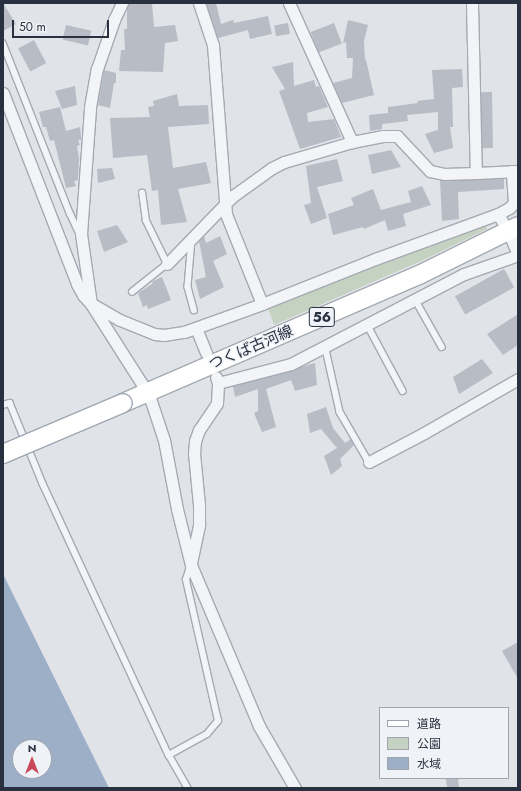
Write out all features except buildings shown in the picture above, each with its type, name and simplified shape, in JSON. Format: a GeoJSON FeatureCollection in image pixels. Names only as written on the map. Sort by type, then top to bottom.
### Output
{"type":"FeatureCollection","features":[{"type":"Feature","properties":{"kind":"main road","name":"つくば古河線"},"geometry":{"type":"LineString","coordinates":[[3,454],[418,275],[513,228]]}},
{"type":"Feature","properties":{"kind":"street"},"geometry":{"type":"LineString","coordinates":[[91,304],[81,234],[88,126],[94,82],[106,41],[122,3]]}},
{"type":"Feature","properties":{"kind":"street"},"geometry":{"type":"LineString","coordinates":[[198,3],[213,45],[226,214],[262,304]]}},
{"type":"Feature","properties":{"kind":"street"},"geometry":{"type":"LineString","coordinates":[[289,3],[352,142]]}},
{"type":"Feature","properties":{"kind":"street"},"geometry":{"type":"LineString","coordinates":[[472,3],[476,173]]}},
{"type":"Feature","properties":{"kind":"street"},"geometry":{"type":"LineString","coordinates":[[3,93],[77,284],[147,393],[164,440],[180,523],[190,565],[259,726],[295,788]]}},
{"type":"Feature","properties":{"kind":"street"},"geometry":{"type":"LineString","coordinates":[[91,304],[120,320],[155,334],[173,334],[196,328],[498,214],[509,208],[514,203],[515,171],[444,174],[430,171],[397,136],[382,136],[352,142],[284,162],[252,182],[225,204],[167,264]]}},
{"type":"Feature","properties":{"kind":"street"},"geometry":{"type":"LineString","coordinates":[[190,565],[199,524],[199,498],[194,454],[195,441],[199,430],[217,403],[217,380],[291,364],[367,323],[464,274],[518,255],[513,228],[498,214]]}},
{"type":"Feature","properties":{"kind":"street"},"geometry":{"type":"LineString","coordinates":[[196,328],[206,353]]}},
{"type":"Feature","properties":{"kind":"street"},"geometry":{"type":"LineString","coordinates":[[369,462],[424,433],[518,379]]}},
{"type":"Feature","properties":{"kind":"lane"},"geometry":{"type":"LineString","coordinates":[[3,43],[70,213],[81,234]]}},
{"type":"Feature","properties":{"kind":"lane"},"geometry":{"type":"LineString","coordinates":[[132,292],[167,264],[146,221],[142,193]]}},
{"type":"Feature","properties":{"kind":"lane"},"geometry":{"type":"LineString","coordinates":[[192,239],[188,287],[194,310]]}},
{"type":"Feature","properties":{"kind":"lane"},"geometry":{"type":"LineString","coordinates":[[415,299],[442,347]]}},
{"type":"Feature","properties":{"kind":"lane"},"geometry":{"type":"LineString","coordinates":[[367,323],[403,391]]}},
{"type":"Feature","properties":{"kind":"lane"},"geometry":{"type":"LineString","coordinates":[[325,345],[340,412],[369,462]]}},
{"type":"Feature","properties":{"kind":"lane"},"geometry":{"type":"LineString","coordinates":[[3,405],[10,403],[43,484],[169,755],[188,788]]}},
{"type":"Feature","properties":{"kind":"lane"},"geometry":{"type":"LineString","coordinates":[[169,755],[206,734],[218,721],[186,580],[190,565]]}},
{"type":"Feature","properties":{"kind":"green space"},"geometry":{"type":"Polygon","coordinates":[[[486,224],[487,229],[421,261],[274,325],[268,308],[486,224]]]}},
{"type":"Feature","properties":{"kind":"water"},"geometry":{"type":"Polygon","coordinates":[[[3,574],[109,788],[3,788],[3,574]]]}}]}
